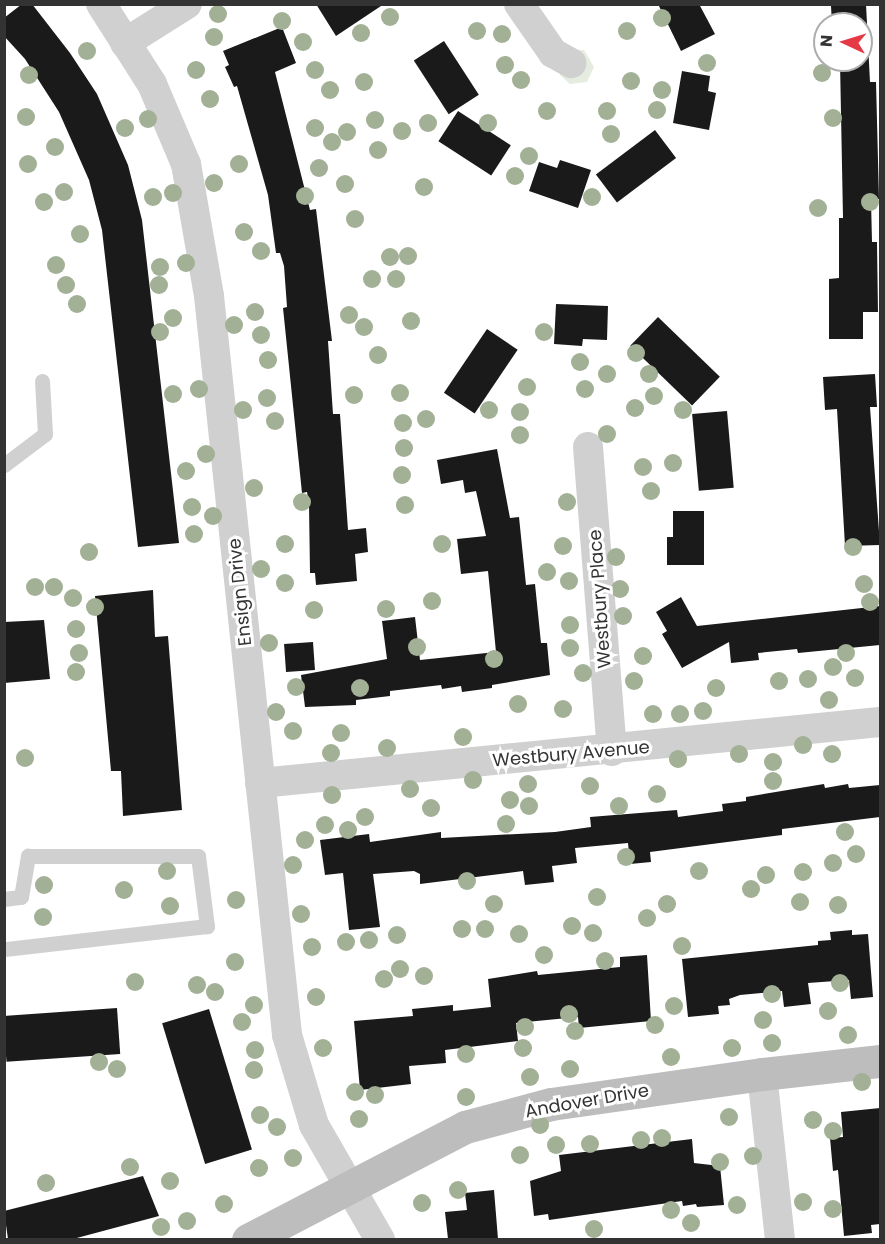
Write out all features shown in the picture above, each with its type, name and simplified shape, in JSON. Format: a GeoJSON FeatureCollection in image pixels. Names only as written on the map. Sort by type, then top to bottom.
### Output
{"type":"FeatureCollection","features":[{"type":"Feature","properties":{"kind":"street","name":"Ensign Drive"},"geometry":{"type":"LineString","coordinates":[[101,4],[152,84],[186,164],[209,296],[287,1035],[314,1125],[381,1239]]}},
{"type":"Feature","properties":{"kind":"street"},"geometry":{"type":"LineString","coordinates":[[125,43],[187,4]]}},
{"type":"Feature","properties":{"kind":"street"},"geometry":{"type":"LineString","coordinates":[[519,4],[553,53],[571,63]]}},
{"type":"Feature","properties":{"kind":"street","name":"Westbury Place"},"geometry":{"type":"LineString","coordinates":[[588,447],[612,751]]}},
{"type":"Feature","properties":{"kind":"street","name":"Westbury Avenue"},"geometry":{"type":"LineString","coordinates":[[260,783],[612,751],[880,722]]}},
{"type":"Feature","properties":{"kind":"street","name":"Andover Drive"},"geometry":{"type":"LineString","coordinates":[[248,1239],[353,1188],[465,1127],[552,1104],[762,1074],[880,1061]]}},
{"type":"Feature","properties":{"kind":"street"},"geometry":{"type":"LineString","coordinates":[[762,1074],[780,1239]]}},
{"type":"Feature","properties":{"kind":"lane"},"geometry":{"type":"LineString","coordinates":[[4,465],[45,434],[42,381]]}},
{"type":"Feature","properties":{"kind":"lane"},"geometry":{"type":"LineString","coordinates":[[4,899],[21,897],[28,856],[198,856],[207,926],[4,949]]}},
{"type":"Feature","properties":{"kind":"shaded area"},"geometry":{"type":"Polygon","coordinates":[[[584,50],[594,67],[587,82],[570,84],[560,75],[560,59],[567,51],[584,50]]]}},
{"type":"Feature","properties":{"kind":"building"},"geometry":{"type":"Polygon","coordinates":[[[22,4],[32,4],[70,53],[97,94],[128,165],[142,220],[179,543],[138,547],[102,230],[89,180],[59,112],[25,59],[4,36],[4,18],[22,4]]]}},
{"type":"Feature","properties":{"kind":"building"},"geometry":{"type":"Polygon","coordinates":[[[316,4],[384,4],[336,36],[316,4]]]}},
{"type":"Feature","properties":{"kind":"building"},"geometry":{"type":"Polygon","coordinates":[[[658,4],[699,4],[715,34],[681,51],[658,4]]]}},
{"type":"Feature","properties":{"kind":"building"},"geometry":{"type":"Polygon","coordinates":[[[866,4],[866,12],[831,12],[831,6],[866,4]]]}},
{"type":"Feature","properties":{"kind":"building"},"geometry":{"type":"Polygon","coordinates":[[[282,27],[296,63],[275,72],[310,210],[316,209],[332,341],[328,341],[333,414],[340,414],[348,530],[366,528],[368,552],[355,554],[357,581],[316,585],[315,573],[310,573],[309,505],[307,492],[302,493],[283,308],[287,307],[284,266],[280,253],[276,253],[268,195],[237,86],[234,87],[225,67],[229,65],[223,51],[282,27]]]}},
{"type":"Feature","properties":{"kind":"building"},"geometry":{"type":"Polygon","coordinates":[[[444,41],[479,95],[449,114],[414,61],[444,41]]]}},
{"type":"Feature","properties":{"kind":"building"},"geometry":{"type":"Polygon","coordinates":[[[682,71],[710,76],[708,91],[716,93],[709,130],[673,123],[682,71]]]}},
{"type":"Feature","properties":{"kind":"building"},"geometry":{"type":"Polygon","coordinates":[[[840,72],[869,72],[870,82],[876,82],[879,199],[871,200],[872,242],[877,242],[878,312],[863,312],[863,339],[829,339],[829,279],[839,278],[839,218],[843,218],[840,72]]]}},
{"type":"Feature","properties":{"kind":"building"},"geometry":{"type":"Polygon","coordinates":[[[458,111],[511,145],[491,176],[438,141],[458,111]]]}},
{"type":"Feature","properties":{"kind":"building"},"geometry":{"type":"Polygon","coordinates":[[[655,130],[676,158],[617,202],[596,175],[655,130]]]}},
{"type":"Feature","properties":{"kind":"building"},"geometry":{"type":"Polygon","coordinates":[[[560,160],[591,170],[578,208],[529,191],[539,162],[557,168],[560,160]]]}},
{"type":"Feature","properties":{"kind":"building"},"geometry":{"type":"Polygon","coordinates":[[[556,304],[608,306],[607,340],[583,339],[582,346],[554,344],[556,304]]]}},
{"type":"Feature","properties":{"kind":"building"},"geometry":{"type":"Polygon","coordinates":[[[658,317],[720,377],[692,406],[630,346],[658,317]]]}},
{"type":"Feature","properties":{"kind":"building"},"geometry":{"type":"Polygon","coordinates":[[[487,329],[518,350],[475,414],[444,393],[487,329]]]}},
{"type":"Feature","properties":{"kind":"building"},"geometry":{"type":"Polygon","coordinates":[[[875,374],[877,407],[870,407],[880,545],[845,546],[837,409],[825,410],[823,377],[875,374]]]}},
{"type":"Feature","properties":{"kind":"building"},"geometry":{"type":"Polygon","coordinates":[[[727,411],[734,488],[699,491],[692,414],[727,411]]]}},
{"type":"Feature","properties":{"kind":"building"},"geometry":{"type":"Polygon","coordinates":[[[497,449],[510,518],[519,517],[526,585],[535,584],[541,643],[547,643],[550,675],[462,692],[461,686],[442,689],[441,685],[390,691],[390,696],[356,700],[356,705],[305,707],[301,675],[387,659],[382,621],[415,617],[420,660],[496,652],[488,571],[461,574],[457,539],[486,536],[476,491],[465,493],[463,480],[441,484],[437,460],[497,449]]]}},
{"type":"Feature","properties":{"kind":"building"},"geometry":{"type":"Polygon","coordinates":[[[673,511],[704,511],[704,565],[667,565],[667,537],[673,537],[673,511]]]}},
{"type":"Feature","properties":{"kind":"building"},"geometry":{"type":"Polygon","coordinates":[[[153,590],[155,637],[168,636],[182,810],[123,816],[121,771],[111,771],[95,596],[153,590]]]}},
{"type":"Feature","properties":{"kind":"building"},"geometry":{"type":"Polygon","coordinates":[[[681,597],[697,626],[880,606],[880,645],[798,653],[797,649],[758,653],[759,660],[731,663],[729,642],[682,668],[662,634],[667,631],[656,612],[681,597]]]}},
{"type":"Feature","properties":{"kind":"building"},"geometry":{"type":"Polygon","coordinates":[[[44,620],[50,679],[4,683],[4,622],[44,620]]]}},
{"type":"Feature","properties":{"kind":"building"},"geometry":{"type":"Polygon","coordinates":[[[313,642],[315,670],[286,672],[284,644],[313,642]]]}},
{"type":"Feature","properties":{"kind":"building"},"geometry":{"type":"Polygon","coordinates":[[[824,784],[825,788],[848,784],[849,788],[880,785],[880,817],[782,829],[782,835],[650,852],[651,862],[630,864],[628,843],[575,848],[577,863],[552,866],[554,882],[525,885],[523,871],[420,884],[420,874],[414,871],[373,874],[380,927],[349,930],[343,873],[325,875],[320,840],[369,834],[370,842],[441,832],[441,838],[555,832],[591,827],[590,817],[677,810],[678,817],[723,811],[722,804],[746,801],[746,797],[824,784]]]}},
{"type":"Feature","properties":{"kind":"building"},"geometry":{"type":"Polygon","coordinates":[[[852,930],[852,935],[868,934],[873,997],[851,999],[849,980],[808,983],[811,1004],[784,1007],[782,991],[740,995],[729,999],[730,1005],[718,1006],[719,1014],[688,1017],[682,959],[818,945],[818,941],[831,940],[830,932],[852,930]]]}},
{"type":"Feature","properties":{"kind":"building"},"geometry":{"type":"Polygon","coordinates":[[[647,955],[651,1021],[579,1028],[578,1017],[516,1023],[518,1041],[445,1050],[446,1063],[409,1066],[411,1084],[360,1090],[354,1021],[413,1016],[412,1009],[453,1005],[453,1011],[491,1007],[488,979],[537,971],[538,975],[620,967],[620,957],[647,955]]]}},
{"type":"Feature","properties":{"kind":"building"},"geometry":{"type":"Polygon","coordinates":[[[117,1008],[120,1054],[6,1062],[4,1016],[117,1008]]]}},
{"type":"Feature","properties":{"kind":"building"},"geometry":{"type":"Polygon","coordinates":[[[209,1009],[252,1150],[205,1164],[162,1023],[209,1009]]]}},
{"type":"Feature","properties":{"kind":"building"},"geometry":{"type":"Polygon","coordinates":[[[880,1108],[880,1224],[871,1225],[872,1233],[844,1236],[838,1170],[833,1171],[830,1138],[843,1137],[841,1112],[880,1108]]]}},
{"type":"Feature","properties":{"kind":"building"},"geometry":{"type":"Polygon","coordinates":[[[692,1139],[694,1163],[720,1166],[724,1205],[683,1206],[682,1201],[549,1220],[548,1214],[534,1216],[530,1181],[561,1171],[559,1155],[692,1139]]]}},
{"type":"Feature","properties":{"kind":"building"},"geometry":{"type":"Polygon","coordinates":[[[143,1176],[159,1216],[73,1239],[8,1239],[4,1211],[143,1176]]]}},
{"type":"Feature","properties":{"kind":"building"},"geometry":{"type":"Polygon","coordinates":[[[494,1190],[498,1239],[448,1239],[445,1212],[467,1210],[465,1193],[494,1190]]]}}]}
